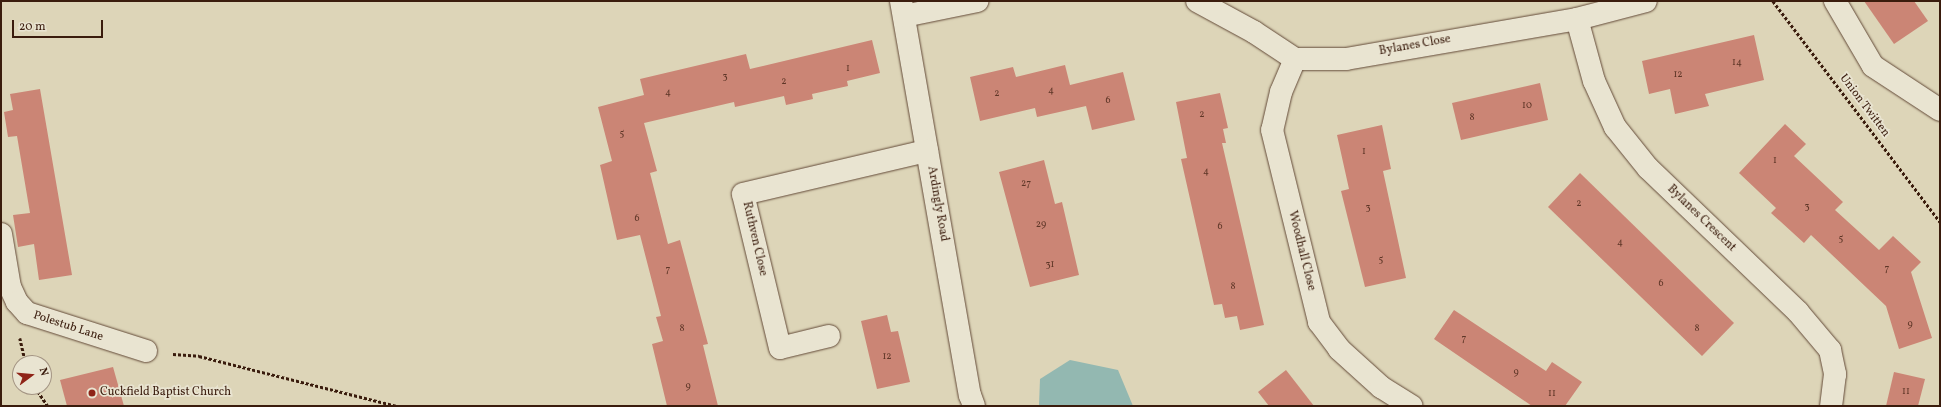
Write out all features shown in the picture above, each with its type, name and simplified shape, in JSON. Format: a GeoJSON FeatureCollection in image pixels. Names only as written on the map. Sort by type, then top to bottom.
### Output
{"type":"FeatureCollection","features":[{"type":"Feature","properties":{"kind":"street"},"geometry":{"type":"LineString","coordinates":[[902,9],[977,1]]}},
{"type":"Feature","properties":{"kind":"street"},"geometry":{"type":"LineString","coordinates":[[1197,1],[1254,32],[1295,59]]}},
{"type":"Feature","properties":{"kind":"street","name":"Bylanes Close"},"geometry":{"type":"LineString","coordinates":[[1295,59],[1346,59],[1577,19],[1646,1]]}},
{"type":"Feature","properties":{"kind":"street"},"geometry":{"type":"LineString","coordinates":[[1835,1],[1873,66],[1940,110]]}},
{"type":"Feature","properties":{"kind":"street","name":"Ardingly Road"},"geometry":{"type":"LineString","coordinates":[[902,9],[970,395],[974,406]]}},
{"type":"Feature","properties":{"kind":"street","name":"Bylanes Crescent"},"geometry":{"type":"LineString","coordinates":[[1577,19],[1594,81],[1615,127],[1648,168],[1798,312],[1830,350],[1835,374],[1831,406]]}},
{"type":"Feature","properties":{"kind":"street","name":"Woodhall Close"},"geometry":{"type":"LineString","coordinates":[[1295,59],[1281,92],[1272,130],[1319,322],[1339,349],[1381,387],[1411,406]]}},
{"type":"Feature","properties":{"kind":"street","name":"Ruthven Close"},"geometry":{"type":"LineString","coordinates":[[829,336],[780,348],[743,194],[927,151]]}},
{"type":"Feature","properties":{"kind":"street","name":"Polestub Lane"},"geometry":{"type":"LineString","coordinates":[[1,234],[10,287],[17,302],[27,313],[146,351]]}},
{"type":"Feature","properties":{"kind":"path","name":"Union Twitten"},"geometry":{"type":"LineString","coordinates":[[1773,1],[1940,222]]}},
{"type":"Feature","properties":{"kind":"path"},"geometry":{"type":"LineString","coordinates":[[146,351],[199,356],[396,406]]}},
{"type":"Feature","properties":{"kind":"path"},"geometry":{"type":"LineString","coordinates":[[40,395],[48,406]]}},
{"type":"Feature","properties":{"kind":"water"},"geometry":{"type":"Polygon","coordinates":[[[1070,360],[1118,370],[1133,406],[1039,406],[1040,379],[1070,360]]]}},
{"type":"Feature","properties":{"kind":"building"},"geometry":{"type":"Polygon","coordinates":[[[1864,1],[1914,1],[1928,21],[1894,44],[1864,1]]]}},
{"type":"Feature","properties":{"kind":"building"},"geometry":{"type":"Polygon","coordinates":[[[1754,35],[1764,80],[1705,94],[1709,106],[1675,114],[1670,89],[1649,94],[1642,61],[1754,35]]]}},
{"type":"Feature","properties":{"kind":"building"},"geometry":{"type":"Polygon","coordinates":[[[872,40],[880,73],[847,81],[848,86],[812,94],[813,99],[786,105],[784,96],[735,107],[734,102],[644,123],[657,171],[650,173],[668,244],[680,240],[708,344],[703,345],[718,406],[667,406],[652,344],[663,341],[656,317],[661,316],[640,235],[617,240],[600,165],[612,161],[598,107],[644,95],[640,79],[746,54],[750,69],[872,40]]]}},
{"type":"Feature","properties":{"kind":"building"},"geometry":{"type":"Polygon","coordinates":[[[1065,65],[1070,85],[1123,72],[1135,120],[1092,130],[1086,106],[1037,117],[1035,108],[980,121],[970,77],[1013,67],[1016,77],[1065,65]]]}},
{"type":"Feature","properties":{"kind":"building"},"geometry":{"type":"Polygon","coordinates":[[[1540,83],[1548,120],[1461,140],[1452,103],[1540,83]]]}},
{"type":"Feature","properties":{"kind":"building"},"geometry":{"type":"Polygon","coordinates":[[[40,89],[72,275],[39,280],[34,244],[18,247],[13,215],[30,213],[17,136],[8,137],[4,112],[13,110],[10,94],[40,89]]]}},
{"type":"Feature","properties":{"kind":"building"},"geometry":{"type":"Polygon","coordinates":[[[1220,93],[1228,128],[1223,129],[1226,143],[1222,143],[1264,325],[1240,330],[1237,316],[1225,318],[1222,304],[1214,305],[1181,159],[1187,158],[1176,102],[1220,93]]]}},
{"type":"Feature","properties":{"kind":"building"},"geometry":{"type":"Polygon","coordinates":[[[1785,124],[1806,144],[1794,156],[1843,202],[1835,210],[1879,250],[1893,236],[1921,262],[1911,272],[1932,338],[1899,349],[1886,306],[1811,235],[1804,243],[1771,213],[1776,208],[1739,173],[1785,124]]]}},
{"type":"Feature","properties":{"kind":"building"},"geometry":{"type":"Polygon","coordinates":[[[1382,125],[1391,169],[1383,171],[1406,278],[1365,287],[1341,191],[1349,189],[1337,135],[1382,125]]]}},
{"type":"Feature","properties":{"kind":"building"},"geometry":{"type":"Polygon","coordinates":[[[1044,160],[1055,204],[1062,202],[1079,275],[1030,287],[999,172],[1044,160]]]}},
{"type":"Feature","properties":{"kind":"building"},"geometry":{"type":"Polygon","coordinates":[[[1580,173],[1734,323],[1702,356],[1548,207],[1580,173]]]}},
{"type":"Feature","properties":{"kind":"building"},"geometry":{"type":"Polygon","coordinates":[[[1454,310],[1546,371],[1552,362],[1582,382],[1565,406],[1532,406],[1434,339],[1454,310]]]}},
{"type":"Feature","properties":{"kind":"building"},"geometry":{"type":"Polygon","coordinates":[[[887,315],[891,332],[898,331],[910,382],[877,389],[861,321],[887,315]]]}},
{"type":"Feature","properties":{"kind":"building","name":"Cuckfield Baptist Church"},"geometry":{"type":"Polygon","coordinates":[[[113,367],[124,406],[67,406],[60,380],[113,367]]]}},
{"type":"Feature","properties":{"kind":"building"},"geometry":{"type":"Polygon","coordinates":[[[1286,370],[1314,406],[1269,406],[1258,392],[1286,370]]]}},
{"type":"Feature","properties":{"kind":"building"},"geometry":{"type":"Polygon","coordinates":[[[1894,372],[1925,379],[1918,406],[1886,406],[1894,372]]]}},
{"type":"Feature","properties":{"kind":"place","name":"Cuckfield Baptist Church"},"geometry":{"type":"Point","coordinates":[92,393]}}]}
